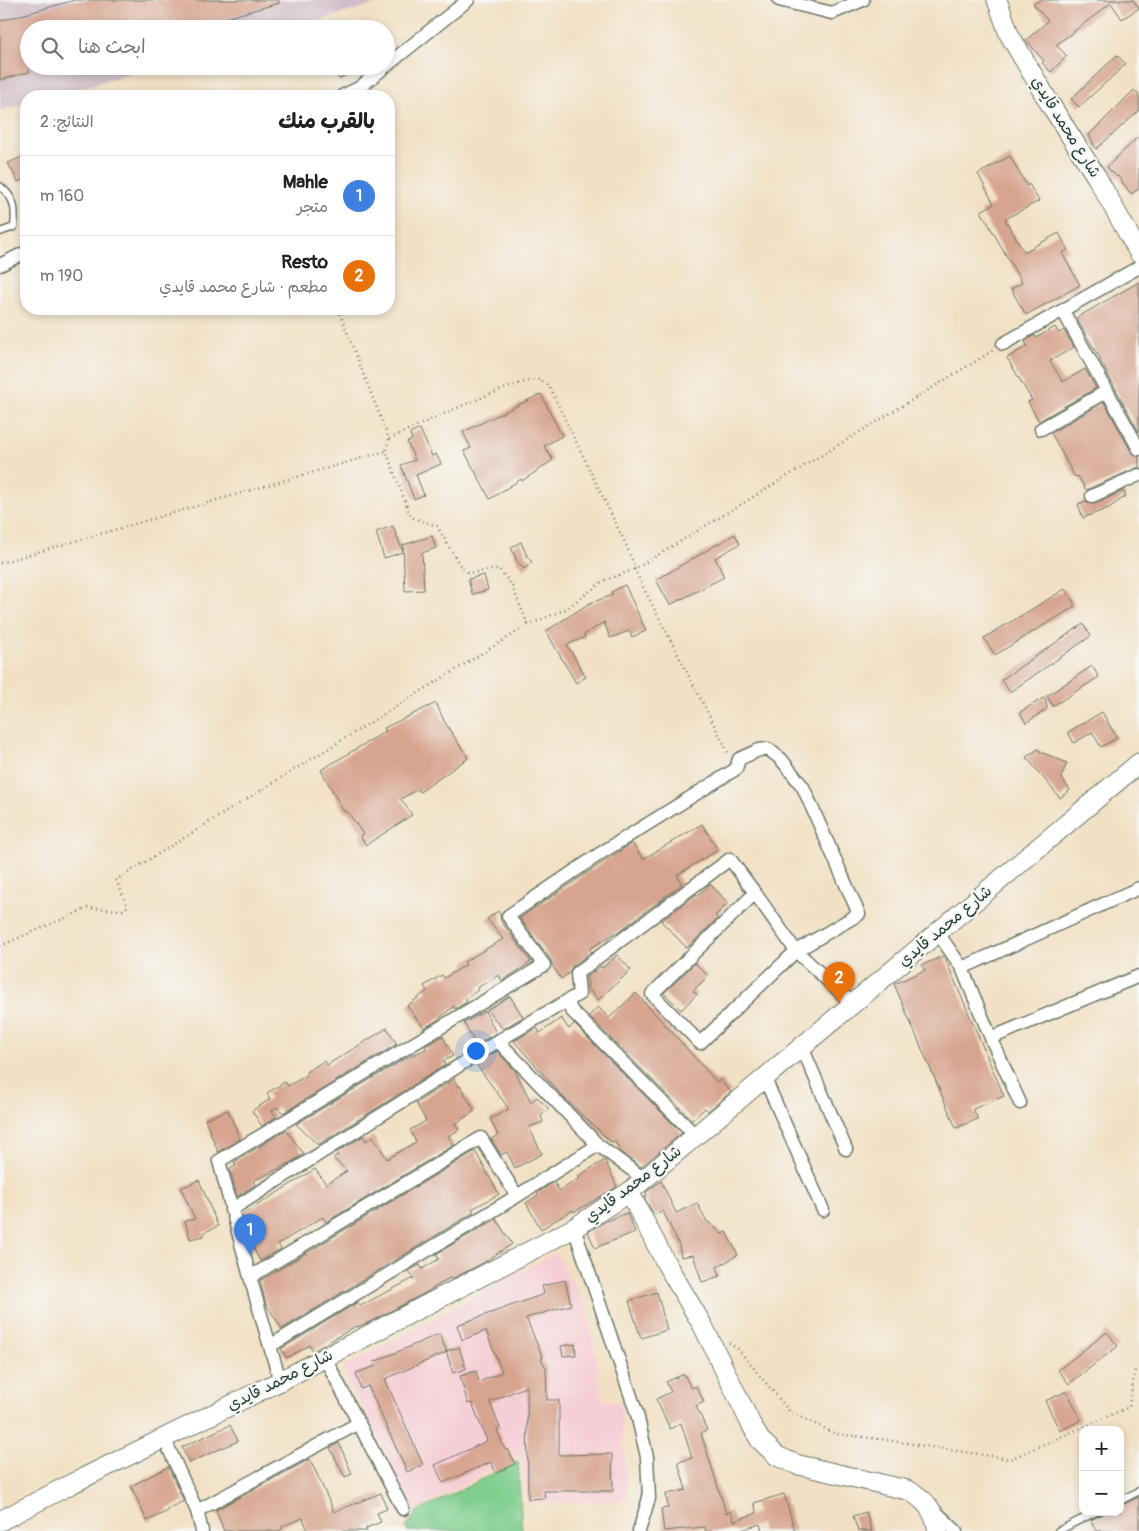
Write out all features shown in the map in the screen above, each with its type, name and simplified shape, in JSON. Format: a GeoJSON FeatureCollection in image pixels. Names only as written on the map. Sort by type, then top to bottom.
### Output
{"type":"FeatureCollection","features":[{"type":"Feature","properties":{"kind":"main road","name":"شارع محمد قايدي"},"geometry":{"type":"LineString","coordinates":[[997,0],[1009,34],[1050,104],[1096,176],[1139,253]]}},
{"type":"Feature","properties":{"kind":"main road","name":"شارع محمد قايدي"},"geometry":{"type":"LineString","coordinates":[[0,1521],[280,1381],[574,1228],[629,1192],[1139,763]]}},
{"type":"Feature","properties":{"kind":"main road"},"geometry":{"type":"LineString","coordinates":[[629,1192],[667,1265],[703,1326],[760,1440],[777,1456],[795,1464],[907,1490],[919,1496],[930,1506],[938,1531]]}},
{"type":"Feature","properties":{"kind":"street"},"geometry":{"type":"LineString","coordinates":[[395,59],[468,0]]}},
{"type":"Feature","properties":{"kind":"street"},"geometry":{"type":"LineString","coordinates":[[779,0],[832,14],[863,0]]}},
{"type":"Feature","properties":{"kind":"street"},"geometry":{"type":"LineString","coordinates":[[354,90],[375,75]]}},
{"type":"Feature","properties":{"kind":"street"},"geometry":{"type":"LineString","coordinates":[[0,265],[20,255]]}},
{"type":"Feature","properties":{"kind":"street"},"geometry":{"type":"LineString","coordinates":[[1003,344],[1139,267]]}},
{"type":"Feature","properties":{"kind":"street"},"geometry":{"type":"LineString","coordinates":[[1063,311],[1139,449]]}},
{"type":"Feature","properties":{"kind":"street"},"geometry":{"type":"LineString","coordinates":[[1041,429],[1107,391]]}},
{"type":"Feature","properties":{"kind":"street"},"geometry":{"type":"LineString","coordinates":[[1092,496],[1139,474]]}},
{"type":"Feature","properties":{"kind":"street"},"geometry":{"type":"LineString","coordinates":[[280,1381],[219,1162],[544,965],[508,916],[601,853],[736,769],[739,759],[759,750],[768,749],[781,759],[803,787],[859,914],[796,951],[700,1043],[652,994],[755,893]]}},
{"type":"Feature","properties":{"kind":"street"},"geometry":{"type":"LineString","coordinates":[[231,1210],[498,1041],[579,994],[578,973],[730,858],[796,951],[853,1004]]}},
{"type":"Feature","properties":{"kind":"street"},"geometry":{"type":"LineString","coordinates":[[962,968],[1139,888]]}},
{"type":"Feature","properties":{"kind":"street"},"geometry":{"type":"LineString","coordinates":[[938,933],[962,968],[1020,1102]]}},
{"type":"Feature","properties":{"kind":"street"},"geometry":{"type":"LineString","coordinates":[[991,1038],[1139,976]]}},
{"type":"Feature","properties":{"kind":"street"},"geometry":{"type":"LineString","coordinates":[[568,1001],[571,1010],[696,1136]]}},
{"type":"Feature","properties":{"kind":"street"},"geometry":{"type":"LineString","coordinates":[[498,1041],[598,1145],[644,1179]]}},
{"type":"Feature","properties":{"kind":"street"},"geometry":{"type":"LineString","coordinates":[[802,1047],[846,1149]]}},
{"type":"Feature","properties":{"kind":"street"},"geometry":{"type":"LineString","coordinates":[[765,1079],[823,1210]]}},
{"type":"Feature","properties":{"kind":"street"},"geometry":{"type":"LineString","coordinates":[[250,1277],[481,1138],[518,1196]]}},
{"type":"Feature","properties":{"kind":"street"},"geometry":{"type":"LineString","coordinates":[[270,1346],[518,1196],[598,1145]]}},
{"type":"Feature","properties":{"kind":"street"},"geometry":{"type":"LineString","coordinates":[[574,1228],[638,1414],[647,1457],[649,1498],[639,1531]]}},
{"type":"Feature","properties":{"kind":"street"},"geometry":{"type":"LineString","coordinates":[[325,1358],[403,1508]]}},
{"type":"Feature","properties":{"kind":"street"},"geometry":{"type":"LineString","coordinates":[[197,1511],[359,1423]]}},
{"type":"Feature","properties":{"kind":"street"},"geometry":{"type":"LineString","coordinates":[[164,1438],[197,1511],[202,1531]]}},
{"type":"Feature","properties":{"kind":"street"},"geometry":{"type":"LineString","coordinates":[[930,1506],[956,1531]]}},
{"type":"Feature","properties":{"kind":"lane"},"geometry":{"type":"LineString","coordinates":[[0,186],[9,193],[16,210],[14,226],[0,232]]}},
{"type":"Feature","properties":{"kind":"lane"},"geometry":{"type":"LineString","coordinates":[[1124,1499],[1139,1491]]}},
{"type":"Feature","properties":{"kind":"lane"},"geometry":{"type":"LineString","coordinates":[[1058,1531],[1088,1516]]}},
{"type":"Feature","properties":{"kind":"path"},"geometry":{"type":"LineString","coordinates":[[340,315],[389,439],[386,451],[411,517],[437,526],[459,564],[468,573],[499,569],[511,584],[528,625]]}},
{"type":"Feature","properties":{"kind":"path"},"geometry":{"type":"LineString","coordinates":[[0,946],[88,908],[123,910],[128,906],[116,880],[528,625],[566,608],[603,581],[635,569],[1003,344]]}},
{"type":"Feature","properties":{"kind":"path"},"geometry":{"type":"LineString","coordinates":[[389,439],[427,420],[519,383],[538,380],[549,386],[627,547],[635,569],[731,756],[739,759]]}},
{"type":"Feature","properties":{"kind":"path"},"geometry":{"type":"LineString","coordinates":[[0,563],[386,451]]}},
{"type":"Feature","properties":{"kind":"path"},"geometry":{"type":"LineString","coordinates":[[724,1340],[738,1350],[790,1412],[836,1434],[1010,1459],[1128,1407],[1135,1370]]}},
{"type":"Feature","properties":{"kind":"shaded area"},"geometry":{"type":"Polygon","coordinates":[[[0,0],[390,0],[320,20],[20,20],[20,75],[126,75],[73,90],[20,90],[20,105],[0,111],[0,0]]]}},
{"type":"Feature","properties":{"kind":"shaded area"},"geometry":{"type":"Polygon","coordinates":[[[556,1253],[588,1309],[602,1399],[621,1403],[627,1501],[527,1503],[521,1453],[415,1512],[342,1368],[556,1253]]]}},
{"type":"Feature","properties":{"kind":"green space"},"geometry":{"type":"Polygon","coordinates":[[[518,1461],[522,1531],[407,1531],[406,1527],[417,1512],[518,1461]]]}},
{"type":"Feature","properties":{"kind":"building"},"geometry":{"type":"Polygon","coordinates":[[[75,0],[279,0],[279,3],[219,20],[20,20],[20,74],[0,80],[0,21],[75,0]]]}},
{"type":"Feature","properties":{"kind":"building"},"geometry":{"type":"Polygon","coordinates":[[[1040,0],[1133,0],[1139,8],[1122,19],[1111,3],[1056,45],[1067,56],[1051,72],[1042,63],[1044,61],[1026,40],[1048,21],[1033,4],[1040,0]]]}},
{"type":"Feature","properties":{"kind":"building"},"geometry":{"type":"Polygon","coordinates":[[[1117,55],[1126,64],[1079,107],[1071,99],[1117,55]]]}},
{"type":"Feature","properties":{"kind":"building"},"geometry":{"type":"Polygon","coordinates":[[[337,75],[346,75],[339,79],[337,75]]]}},
{"type":"Feature","properties":{"kind":"building"},"geometry":{"type":"Polygon","coordinates":[[[1134,90],[1139,95],[1139,111],[1096,149],[1089,135],[1134,90]]]}},
{"type":"Feature","properties":{"kind":"building"},"geometry":{"type":"Polygon","coordinates":[[[1139,136],[1139,189],[1131,194],[1118,176],[1107,167],[1139,136]]]}},
{"type":"Feature","properties":{"kind":"building"},"geometry":{"type":"Polygon","coordinates":[[[1010,156],[1027,186],[1029,184],[1039,201],[1005,219],[1024,252],[1059,233],[1068,250],[1062,253],[1080,285],[1026,315],[1011,289],[1022,283],[981,211],[994,204],[978,174],[1010,156]]]}},
{"type":"Feature","properties":{"kind":"building"},"geometry":{"type":"Polygon","coordinates":[[[20,158],[20,181],[18,182],[8,163],[20,158]]]}},
{"type":"Feature","properties":{"kind":"building"},"geometry":{"type":"Polygon","coordinates":[[[1139,282],[1139,432],[1101,360],[1076,318],[1139,282]]]}},
{"type":"Feature","properties":{"kind":"building"},"geometry":{"type":"Polygon","coordinates":[[[1055,327],[1059,333],[1064,330],[1074,347],[1050,361],[1063,382],[1085,369],[1096,388],[1039,421],[1028,402],[1032,400],[1007,358],[1027,346],[1025,341],[1035,335],[1036,338],[1055,327]]]}},
{"type":"Feature","properties":{"kind":"building"},"geometry":{"type":"Polygon","coordinates":[[[541,394],[562,436],[544,446],[553,460],[522,481],[521,479],[490,499],[464,451],[471,448],[463,432],[541,394]]]}},
{"type":"Feature","properties":{"kind":"building"},"geometry":{"type":"Polygon","coordinates":[[[1104,402],[1132,453],[1139,457],[1139,467],[1086,490],[1078,476],[1075,477],[1051,433],[1104,402]]]}},
{"type":"Feature","properties":{"kind":"building"},"geometry":{"type":"Polygon","coordinates":[[[420,429],[432,456],[436,454],[441,464],[416,475],[424,495],[414,499],[401,465],[415,460],[407,442],[412,440],[410,434],[420,429]]]}},
{"type":"Feature","properties":{"kind":"building"},"geometry":{"type":"Polygon","coordinates":[[[1123,491],[1126,496],[1109,508],[1083,518],[1078,504],[1086,501],[1095,504],[1123,491]]]}},
{"type":"Feature","properties":{"kind":"building"},"geometry":{"type":"Polygon","coordinates":[[[393,526],[403,552],[384,558],[376,532],[393,526]]]}},
{"type":"Feature","properties":{"kind":"building"},"geometry":{"type":"Polygon","coordinates":[[[735,534],[740,544],[715,558],[724,577],[670,605],[656,580],[735,534]]]}},
{"type":"Feature","properties":{"kind":"building"},"geometry":{"type":"Polygon","coordinates":[[[432,536],[436,548],[422,553],[424,590],[405,591],[403,545],[432,536]]]}},
{"type":"Feature","properties":{"kind":"building"},"geometry":{"type":"Polygon","coordinates":[[[521,542],[532,562],[524,569],[517,561],[511,547],[521,542]]]}},
{"type":"Feature","properties":{"kind":"building"},"geometry":{"type":"Polygon","coordinates":[[[484,575],[488,590],[472,594],[468,579],[484,575]]]}},
{"type":"Feature","properties":{"kind":"building"},"geometry":{"type":"Polygon","coordinates":[[[625,585],[646,631],[632,637],[629,631],[610,638],[604,622],[584,635],[585,637],[567,645],[586,677],[576,683],[546,631],[590,603],[613,595],[611,592],[625,585]]]}},
{"type":"Feature","properties":{"kind":"building"},"geometry":{"type":"Polygon","coordinates":[[[1065,589],[1074,603],[1074,607],[995,655],[984,638],[1065,589]]]}},
{"type":"Feature","properties":{"kind":"building"},"geometry":{"type":"Polygon","coordinates":[[[1083,624],[1091,636],[1010,692],[1001,680],[1083,624]]]}},
{"type":"Feature","properties":{"kind":"building"},"geometry":{"type":"Polygon","coordinates":[[[1092,666],[1099,677],[1053,706],[1047,696],[1092,666]]]}},
{"type":"Feature","properties":{"kind":"building"},"geometry":{"type":"Polygon","coordinates":[[[1045,697],[1047,709],[1026,723],[1020,712],[1045,697]]]}},
{"type":"Feature","properties":{"kind":"building"},"geometry":{"type":"Polygon","coordinates":[[[436,703],[444,721],[468,758],[420,792],[418,789],[401,799],[412,815],[366,845],[360,836],[363,834],[347,811],[344,812],[321,770],[386,731],[384,728],[436,703]]]}},
{"type":"Feature","properties":{"kind":"building"},"geometry":{"type":"Polygon","coordinates":[[[1102,712],[1117,738],[1101,747],[1092,732],[1074,743],[1068,732],[1102,712]]]}},
{"type":"Feature","properties":{"kind":"building"},"geometry":{"type":"Polygon","coordinates":[[[1038,749],[1067,763],[1061,777],[1070,790],[1060,798],[1026,757],[1038,749]]]}},
{"type":"Feature","properties":{"kind":"building"},"geometry":{"type":"Polygon","coordinates":[[[702,824],[718,850],[677,875],[682,884],[621,930],[589,949],[592,952],[572,966],[569,973],[561,979],[551,960],[520,918],[632,843],[643,859],[702,824]]]}},
{"type":"Feature","properties":{"kind":"building"},"geometry":{"type":"Polygon","coordinates":[[[710,884],[728,903],[715,916],[718,918],[687,948],[661,921],[698,895],[710,884]]]}},
{"type":"Feature","properties":{"kind":"building"},"geometry":{"type":"Polygon","coordinates":[[[498,911],[501,921],[531,962],[502,981],[499,975],[477,988],[478,990],[465,999],[467,1002],[455,1009],[454,1006],[424,1028],[407,1006],[427,991],[424,986],[442,975],[444,978],[466,965],[464,962],[503,939],[487,919],[498,911]]]}},
{"type":"Feature","properties":{"kind":"building"},"geometry":{"type":"Polygon","coordinates":[[[617,955],[631,970],[598,1000],[587,987],[586,977],[601,966],[602,968],[617,955]]]}},
{"type":"Feature","properties":{"kind":"building"},"geometry":{"type":"Polygon","coordinates":[[[944,956],[1004,1096],[973,1109],[978,1119],[956,1128],[894,984],[925,970],[922,965],[944,956]]]}},
{"type":"Feature","properties":{"kind":"building"},"geometry":{"type":"Polygon","coordinates":[[[695,963],[708,976],[693,991],[697,994],[681,1010],[664,993],[695,963]]]}},
{"type":"Feature","properties":{"kind":"building"},"geometry":{"type":"Polygon","coordinates":[[[636,993],[717,1082],[720,1080],[731,1092],[708,1111],[705,1108],[692,1120],[589,1016],[598,1007],[609,1018],[636,993]]]}},
{"type":"Feature","properties":{"kind":"building"},"geometry":{"type":"Polygon","coordinates":[[[510,996],[523,1017],[503,1029],[487,1010],[510,996]]]}},
{"type":"Feature","properties":{"kind":"building"},"geometry":{"type":"Polygon","coordinates":[[[485,1011],[496,1033],[476,1045],[464,1023],[485,1011]]]}},
{"type":"Feature","properties":{"kind":"building"},"geometry":{"type":"Polygon","coordinates":[[[561,1018],[569,1029],[574,1024],[682,1133],[641,1167],[620,1151],[615,1141],[611,1142],[564,1098],[514,1041],[537,1028],[540,1033],[561,1018]]]}},
{"type":"Feature","properties":{"kind":"building"},"geometry":{"type":"Polygon","coordinates":[[[387,1028],[397,1044],[283,1113],[277,1107],[272,1111],[276,1117],[262,1126],[252,1111],[270,1099],[267,1093],[285,1082],[288,1086],[307,1075],[306,1072],[324,1061],[327,1065],[387,1028]]]}},
{"type":"Feature","properties":{"kind":"building"},"geometry":{"type":"Polygon","coordinates":[[[443,1036],[453,1056],[443,1061],[445,1065],[318,1145],[296,1124],[406,1058],[426,1049],[425,1046],[443,1036]]]}},
{"type":"Feature","properties":{"kind":"building"},"geometry":{"type":"Polygon","coordinates":[[[497,1051],[515,1070],[531,1102],[537,1097],[549,1109],[541,1116],[543,1122],[529,1127],[542,1154],[515,1168],[507,1152],[501,1155],[491,1139],[498,1135],[490,1119],[509,1109],[476,1064],[497,1051]]]}},
{"type":"Feature","properties":{"kind":"building"},"geometry":{"type":"Polygon","coordinates":[[[454,1079],[475,1111],[455,1124],[459,1130],[448,1136],[454,1145],[326,1222],[323,1217],[278,1244],[281,1249],[260,1261],[249,1240],[242,1215],[315,1169],[326,1184],[347,1171],[333,1158],[338,1155],[336,1153],[363,1136],[366,1141],[373,1136],[387,1159],[416,1142],[410,1130],[426,1121],[416,1103],[454,1079]]]}},
{"type":"Feature","properties":{"kind":"building"},"geometry":{"type":"Polygon","coordinates":[[[228,1110],[240,1139],[218,1152],[205,1119],[228,1110]]]}},
{"type":"Feature","properties":{"kind":"building"},"geometry":{"type":"Polygon","coordinates":[[[286,1130],[304,1154],[253,1181],[255,1185],[237,1197],[230,1169],[236,1166],[234,1162],[286,1130]]]}},
{"type":"Feature","properties":{"kind":"building"},"geometry":{"type":"Polygon","coordinates":[[[475,1151],[499,1194],[472,1209],[474,1212],[282,1329],[266,1304],[260,1281],[475,1151]]]}},
{"type":"Feature","properties":{"kind":"building"},"geometry":{"type":"Polygon","coordinates":[[[605,1160],[617,1187],[541,1229],[526,1203],[554,1182],[559,1191],[580,1178],[578,1176],[605,1160]]]}},
{"type":"Feature","properties":{"kind":"building"},"geometry":{"type":"Polygon","coordinates":[[[199,1180],[218,1226],[203,1233],[204,1236],[190,1239],[185,1221],[195,1219],[181,1188],[199,1180]]]}},
{"type":"Feature","properties":{"kind":"building"},"geometry":{"type":"Polygon","coordinates":[[[661,1181],[676,1213],[697,1203],[705,1219],[722,1234],[726,1232],[738,1255],[717,1267],[720,1276],[702,1282],[693,1255],[681,1257],[679,1245],[663,1211],[654,1215],[644,1197],[647,1196],[646,1192],[661,1181]]]}},
{"type":"Feature","properties":{"kind":"building"},"geometry":{"type":"Polygon","coordinates":[[[627,1213],[635,1232],[595,1248],[588,1232],[604,1222],[627,1213]]]}},
{"type":"Feature","properties":{"kind":"building"},"geometry":{"type":"Polygon","coordinates":[[[496,1219],[512,1244],[483,1263],[452,1279],[451,1277],[368,1323],[356,1326],[313,1351],[310,1345],[287,1358],[281,1349],[358,1302],[360,1306],[414,1278],[409,1271],[420,1265],[422,1269],[439,1259],[436,1254],[496,1219]]]}},
{"type":"Feature","properties":{"kind":"building"},"geometry":{"type":"Polygon","coordinates":[[[565,1280],[571,1305],[526,1318],[543,1358],[541,1359],[546,1367],[547,1400],[559,1400],[559,1455],[612,1454],[613,1491],[544,1491],[545,1498],[528,1499],[527,1386],[490,1402],[500,1428],[497,1429],[505,1450],[508,1449],[515,1464],[496,1473],[491,1462],[443,1483],[435,1465],[487,1441],[472,1403],[468,1404],[460,1376],[476,1371],[479,1382],[502,1372],[486,1331],[462,1340],[457,1325],[544,1294],[542,1286],[565,1280]]]}},
{"type":"Feature","properties":{"kind":"building"},"geometry":{"type":"Polygon","coordinates":[[[657,1292],[667,1330],[641,1338],[629,1301],[657,1292]]]}},
{"type":"Feature","properties":{"kind":"building"},"geometry":{"type":"Polygon","coordinates":[[[1107,1332],[1118,1346],[1069,1384],[1058,1370],[1107,1332]]]}},
{"type":"Feature","properties":{"kind":"building"},"geometry":{"type":"Polygon","coordinates":[[[439,1334],[447,1352],[385,1379],[423,1465],[407,1472],[368,1386],[361,1389],[356,1373],[376,1366],[374,1362],[439,1334]]]}},
{"type":"Feature","properties":{"kind":"building"},"geometry":{"type":"Polygon","coordinates":[[[575,1344],[576,1355],[563,1356],[561,1346],[575,1344]]]}},
{"type":"Feature","properties":{"kind":"building"},"geometry":{"type":"Polygon","coordinates":[[[459,1347],[466,1369],[453,1373],[446,1351],[459,1347]]]}},
{"type":"Feature","properties":{"kind":"building"},"geometry":{"type":"Polygon","coordinates":[[[684,1374],[691,1388],[696,1386],[704,1402],[696,1406],[707,1430],[701,1433],[726,1513],[731,1511],[734,1521],[757,1513],[754,1503],[784,1494],[795,1531],[762,1531],[760,1524],[738,1531],[706,1531],[704,1527],[664,1531],[661,1509],[668,1508],[666,1494],[686,1490],[678,1462],[692,1458],[681,1423],[670,1429],[656,1399],[671,1392],[666,1382],[684,1374]]]}},
{"type":"Feature","properties":{"kind":"building"},"geometry":{"type":"Polygon","coordinates":[[[1067,1391],[1081,1420],[1060,1431],[1045,1401],[1067,1391]]]}},
{"type":"Feature","properties":{"kind":"building"},"geometry":{"type":"Polygon","coordinates":[[[230,1425],[238,1441],[189,1463],[182,1447],[230,1425]]]}},
{"type":"Feature","properties":{"kind":"building"},"geometry":{"type":"Polygon","coordinates":[[[339,1443],[352,1474],[345,1477],[330,1448],[339,1443]]]}},
{"type":"Feature","properties":{"kind":"building"},"geometry":{"type":"Polygon","coordinates":[[[310,1459],[334,1512],[381,1493],[387,1509],[377,1513],[381,1522],[366,1528],[367,1531],[308,1531],[303,1518],[282,1526],[283,1528],[278,1531],[224,1531],[216,1510],[310,1459]]]}},
{"type":"Feature","properties":{"kind":"building"},"geometry":{"type":"Polygon","coordinates":[[[168,1467],[184,1501],[147,1521],[131,1486],[168,1467]]]}},
{"type":"Feature","properties":{"kind":"building"},"geometry":{"type":"Polygon","coordinates":[[[1139,1497],[1139,1531],[1096,1531],[1091,1520],[1098,1516],[1124,1516],[1124,1504],[1139,1497]]]}},
{"type":"Feature","properties":{"kind":"building"},"geometry":{"type":"Polygon","coordinates":[[[866,1512],[872,1531],[858,1531],[853,1516],[866,1512]]]}},
{"type":"Feature","properties":{"kind":"place","name":"Resto"},"geometry":{"type":"Point","coordinates":[839,1003]}},
{"type":"Feature","properties":{"kind":"place","name":"Mahle"},"geometry":{"type":"Point","coordinates":[250,1255]}}]}
